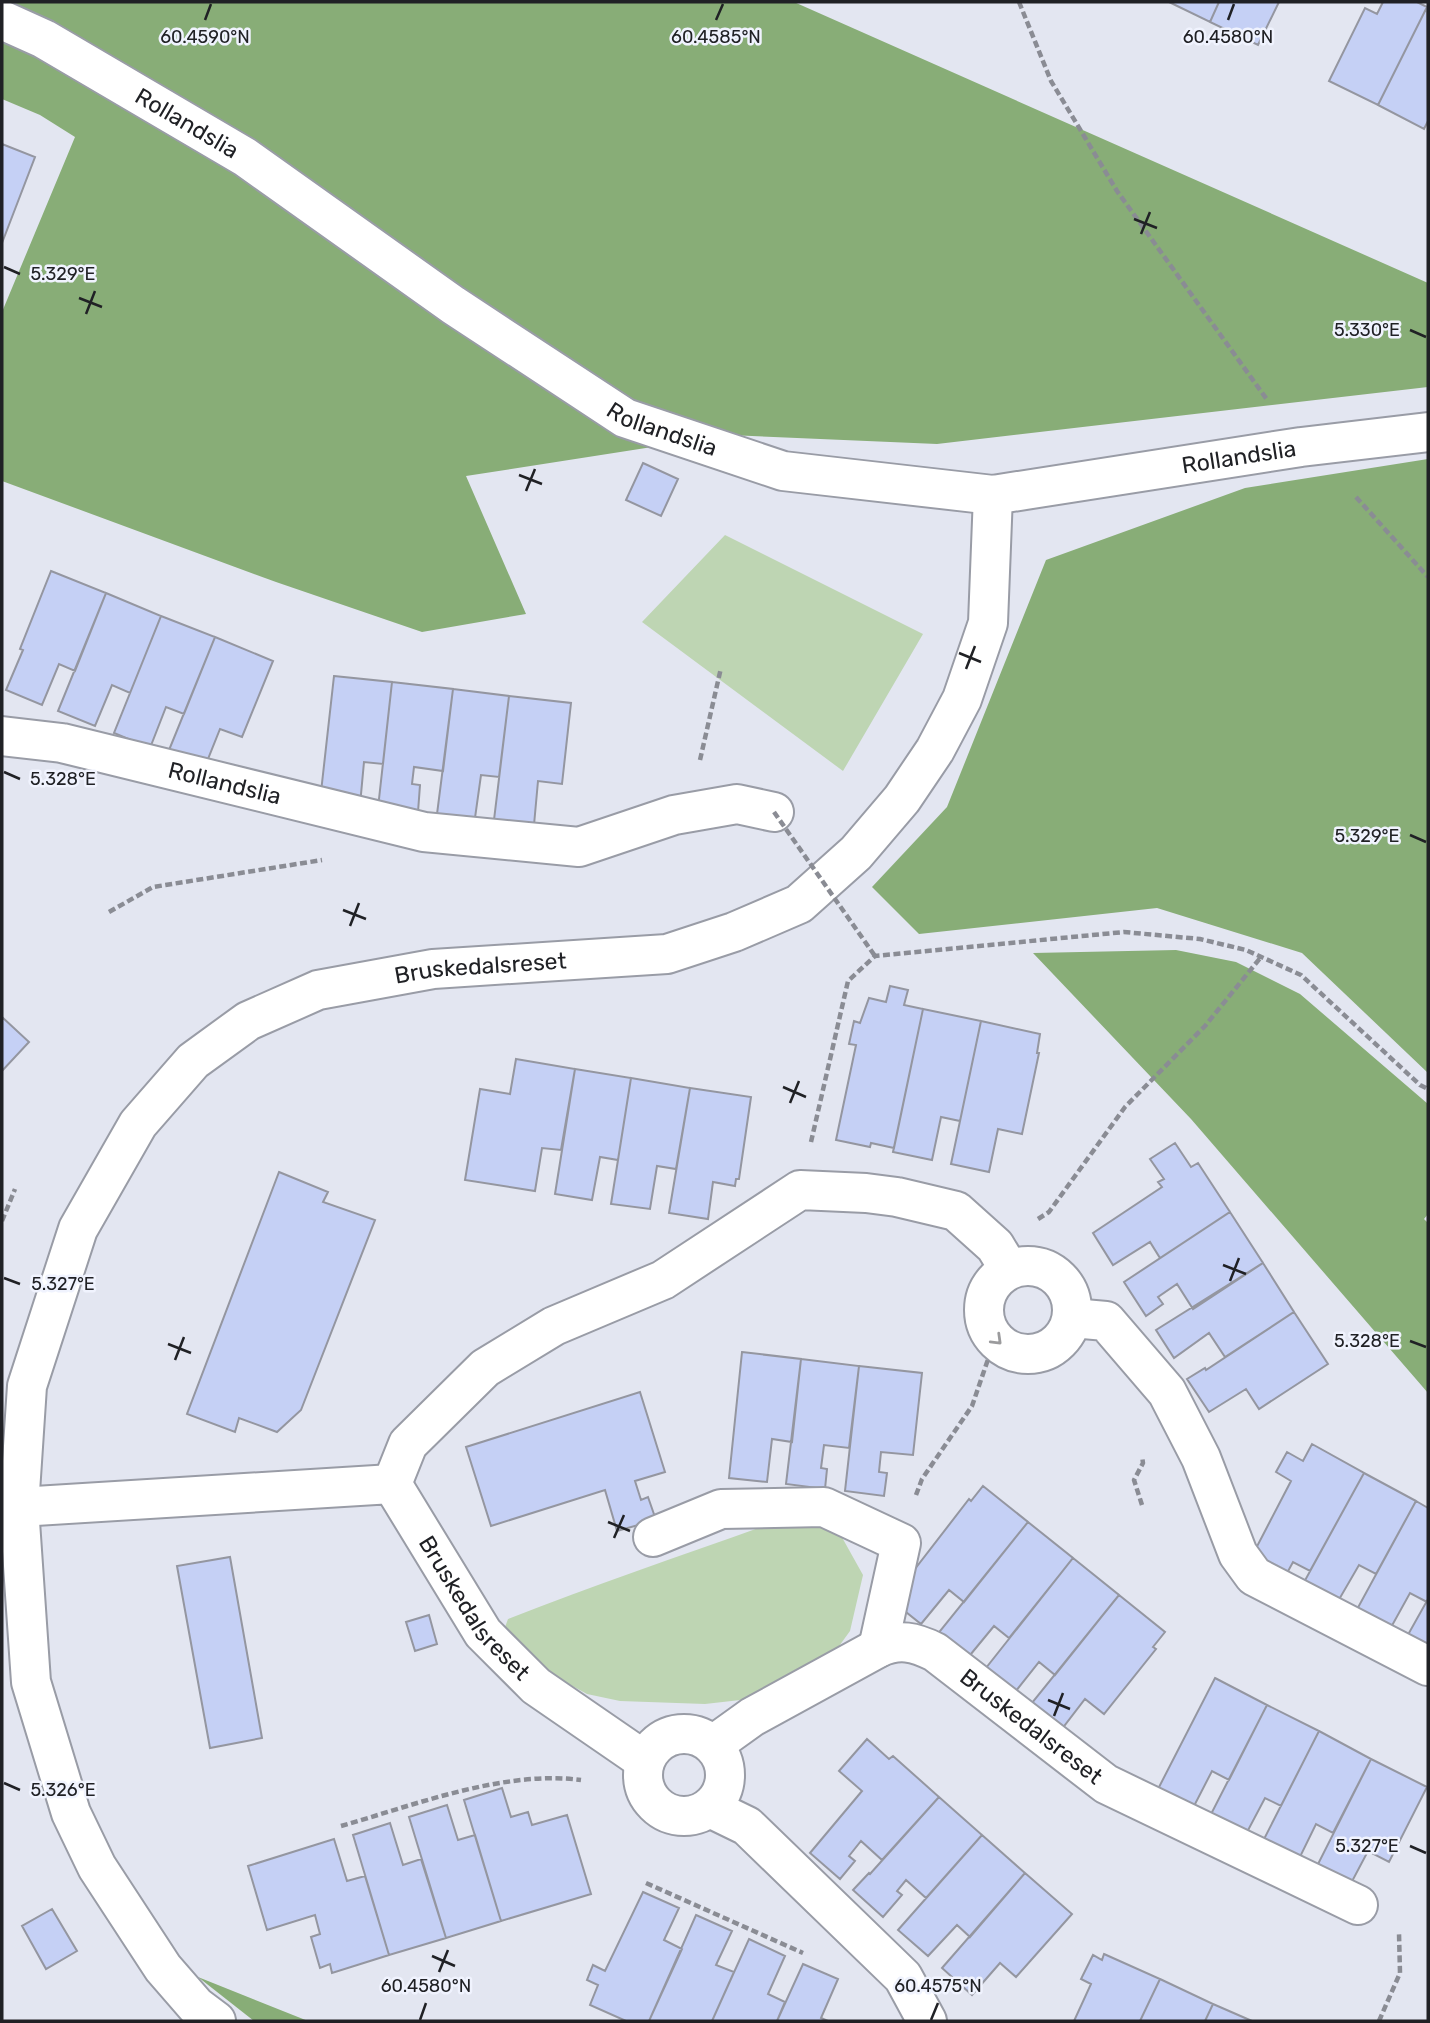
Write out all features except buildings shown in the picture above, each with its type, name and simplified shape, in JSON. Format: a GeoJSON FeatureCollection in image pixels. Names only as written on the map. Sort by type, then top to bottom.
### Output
{"type":"FeatureCollection","features":[{"type":"Feature","properties":{"kind":"street","name":"Rollandslia"},"geometry":{"type":"LineString","coordinates":[[2,20],[44,38],[245,158],[453,305],[625,418],[783,471],[993,495],[1301,447],[1428,432]]}},
{"type":"Feature","properties":{"kind":"street","name":"Bruskedalsreset"},"geometry":{"type":"LineString","coordinates":[[216,2021],[196,2006],[163,1968],[97,1867],[71,1813],[31,1682],[19,1507],[27,1386],[78,1229],[138,1124],[193,1061],[248,1021],[318,990],[433,969],[667,954],[734,932],[799,904],[856,853],[902,799],[935,750],[961,699],[988,623],[993,551],[993,495]]}},
{"type":"Feature","properties":{"kind":"street","name":"Rollandslia"},"geometry":{"type":"LineString","coordinates":[[2,736],[62,743],[424,832],[566,846],[579,847],[674,816],[737,804],[774,812]]}},
{"type":"Feature","properties":{"kind":"street"},"geometry":{"type":"LineString","coordinates":[[19,1507],[392,1484],[408,1444],[485,1368],[554,1326],[663,1280],[800,1190],[897,1197],[956,1211],[1002,1258],[1023,1266],[1036,1266],[1049,1271],[1068,1291],[1072,1318],[1062,1339],[1044,1352],[1028,1355],[1014,1353],[1000,1345],[989,1334],[983,1305],[988,1290],[997,1278],[1002,1258]]}},
{"type":"Feature","properties":{"kind":"street"},"geometry":{"type":"LineString","coordinates":[[1072,1318],[1106,1321],[1167,1392],[1202,1458],[1238,1554],[1254,1576],[1428,1665]]}},
{"type":"Feature","properties":{"kind":"street","name":"Bruskedalsreset"},"geometry":{"type":"LineString","coordinates":[[392,1484],[483,1633],[536,1686],[645,1775],[650,1800],[659,1809],[685,1817],[698,1815],[710,1808]]}},
{"type":"Feature","properties":{"kind":"street"},"geometry":{"type":"LineString","coordinates":[[653,1537],[721,1509],[824,1507],[901,1543],[878,1648]]}},
{"type":"Feature","properties":{"kind":"street","name":"Bruskedalsreset"},"geometry":{"type":"LineString","coordinates":[[713,1745],[752,1717],[878,1648],[891,1642],[914,1642],[935,1652],[1106,1784],[1357,1905]]}},
{"type":"Feature","properties":{"kind":"street"},"geometry":{"type":"LineString","coordinates":[[645,1775],[652,1749],[674,1734],[702,1737],[713,1745],[722,1756],[725,1777],[719,1797],[710,1808],[747,1826],[903,1977],[927,2021]]}},
{"type":"Feature","properties":{"kind":"path"},"geometry":{"type":"LineString","coordinates":[[1019,2],[1051,82],[1117,191],[1271,405]]}},
{"type":"Feature","properties":{"kind":"path"},"geometry":{"type":"LineString","coordinates":[[1356,497],[1428,577]]}},
{"type":"Feature","properties":{"kind":"path"},"geometry":{"type":"LineString","coordinates":[[698,770],[721,668]]}},
{"type":"Feature","properties":{"kind":"path"},"geometry":{"type":"LineString","coordinates":[[774,812],[875,956]]}},
{"type":"Feature","properties":{"kind":"path"},"geometry":{"type":"LineString","coordinates":[[109,912],[153,887],[332,858]]}},
{"type":"Feature","properties":{"kind":"path"},"geometry":{"type":"LineString","coordinates":[[800,1190],[848,981],[875,956],[1124,932],[1200,939],[1246,950],[1301,975],[1360,1032],[1428,1089]]}},
{"type":"Feature","properties":{"kind":"path"},"geometry":{"type":"LineString","coordinates":[[1002,1258],[1049,1212],[1125,1107],[1205,1026],[1261,957]]}},
{"type":"Feature","properties":{"kind":"path"},"geometry":{"type":"LineString","coordinates":[[2,1221],[15,1189]]}},
{"type":"Feature","properties":{"kind":"path"},"geometry":{"type":"LineString","coordinates":[[901,1543],[922,1479],[972,1406],[995,1339]]}},
{"type":"Feature","properties":{"kind":"path"},"geometry":{"type":"LineString","coordinates":[[341,1826],[499,1782],[645,1775]]}},
{"type":"Feature","properties":{"kind":"path"},"geometry":{"type":"LineString","coordinates":[[646,1883],[809,1956]]}},
{"type":"Feature","properties":{"kind":"path"},"geometry":{"type":"LineString","coordinates":[[1379,2021],[1401,1973],[1399,1933]]}},
{"type":"Feature","properties":{"kind":"green space"},"geometry":{"type":"Polygon","coordinates":[[[2,2],[794,2],[1428,283],[1428,387],[937,444],[680,433],[665,445],[466,476],[526,614],[422,632],[276,582],[2,481],[2,312],[75,137],[40,115],[2,99],[2,2]]]}},
{"type":"Feature","properties":{"kind":"green space"},"geometry":{"type":"Polygon","coordinates":[[[1428,459],[1428,1073],[1302,953],[1157,908],[919,934],[872,887],[947,807],[1046,560],[1245,488],[1428,459]]]}},
{"type":"Feature","properties":{"kind":"green space"},"geometry":{"type":"Polygon","coordinates":[[[725,535],[923,634],[843,771],[642,622],[725,535]]]}},
{"type":"Feature","properties":{"kind":"green space"},"geometry":{"type":"Polygon","coordinates":[[[1176,950],[1236,962],[1300,994],[1428,1104],[1428,1214],[1424,1219],[1428,1223],[1428,1393],[1191,1119],[1033,953],[1176,950]]]}},
{"type":"Feature","properties":{"kind":"green space"},"geometry":{"type":"Polygon","coordinates":[[[775,1522],[818,1526],[839,1532],[863,1575],[850,1631],[829,1660],[758,1698],[705,1704],[620,1701],[587,1694],[556,1677],[504,1630],[508,1619],[775,1522]]]}},
{"type":"Feature","properties":{"kind":"green space"},"geometry":{"type":"Polygon","coordinates":[[[198,1977],[308,2021],[254,2021],[198,1977]]]}}]}
